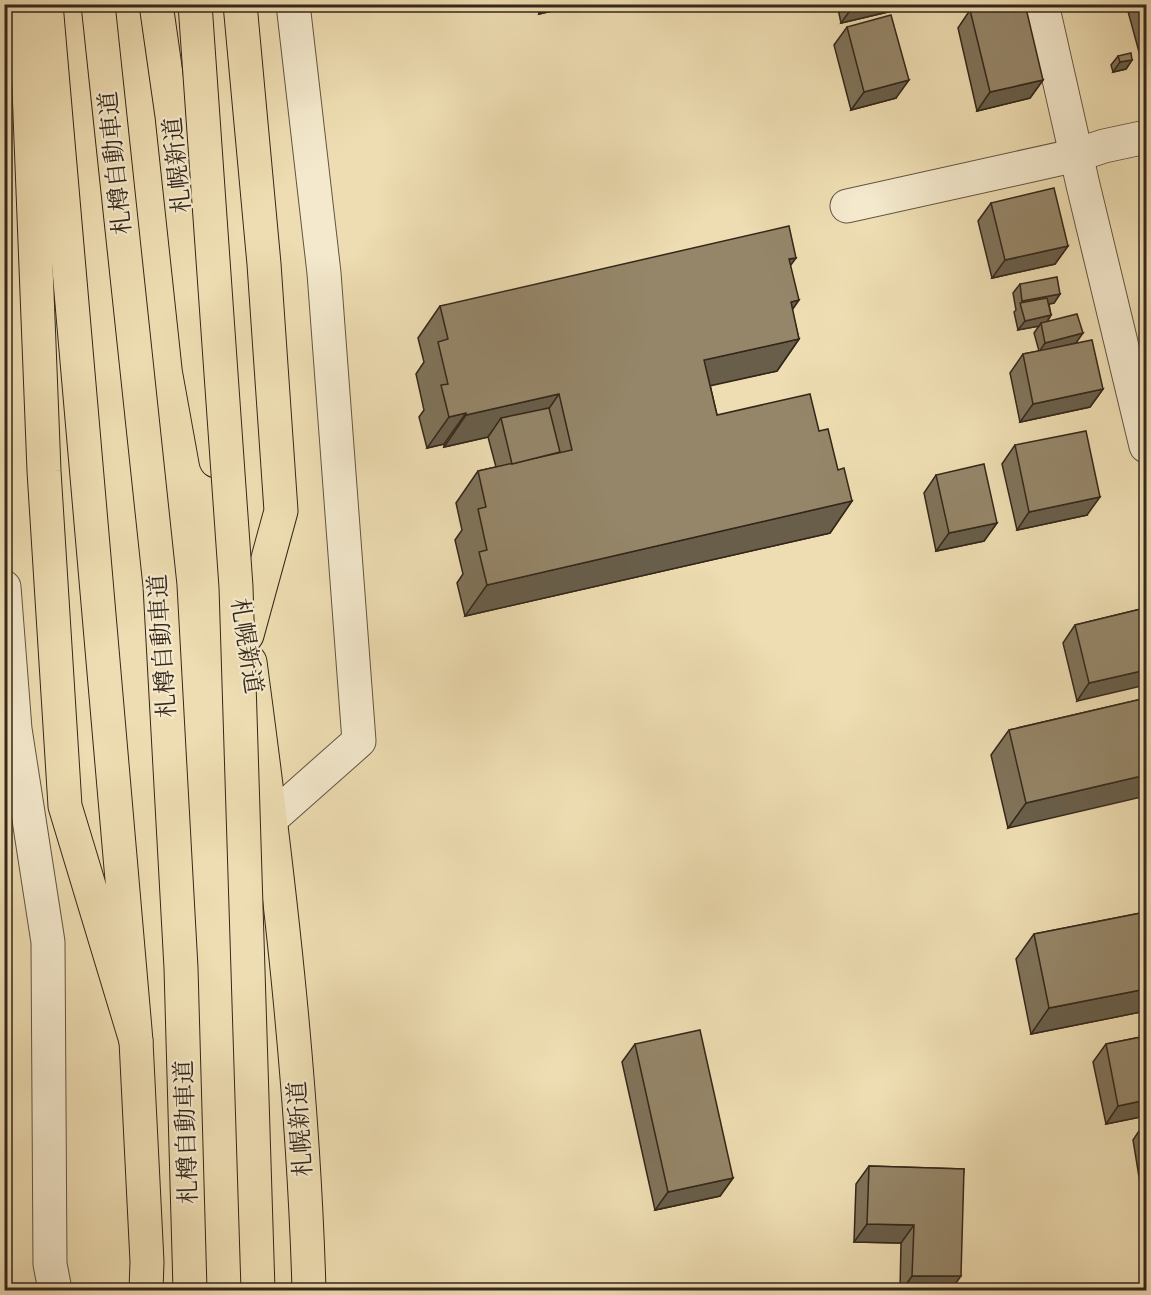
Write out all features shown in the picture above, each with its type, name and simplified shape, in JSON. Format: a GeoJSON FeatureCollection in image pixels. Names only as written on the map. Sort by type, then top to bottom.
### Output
{"type":"FeatureCollection","features":[{"type":"Feature","properties":{"kind":"highway"},"geometry":{"type":"LineString","coordinates":[[22,4],[27,38],[44,471],[65,806],[136,1041]]}},
{"type":"Feature","properties":{"kind":"highway"},"geometry":{"type":"LineString","coordinates":[[46,4],[136,1041],[146,1290]]}},
{"type":"Feature","properties":{"kind":"highway","name":"札樽自動車道"},"geometry":{"type":"LineString","coordinates":[[98,4],[160,586],[182,968],[190,1290]]}},
{"type":"Feature","properties":{"kind":"highway","name":"札幌新道"},"geometry":{"type":"LineString","coordinates":[[156,4],[172,116],[199,367],[247,635],[271,819],[299,1096],[309,1290]]}},
{"type":"Feature","properties":{"kind":"highway"},"geometry":{"type":"LineString","coordinates":[[195,4],[236,587],[258,1290]]}},
{"type":"Feature","properties":{"kind":"highway"},"geometry":{"type":"LineString","coordinates":[[240,4],[264,264],[281,511],[247,635]]}},
{"type":"Feature","properties":{"kind":"street"},"geometry":{"type":"LineString","coordinates":[[271,819],[359,741],[324,273],[293,4]]}},
{"type":"Feature","properties":{"kind":"street"},"geometry":{"type":"LineString","coordinates":[[1042,4],[1146,446]]}},
{"type":"Feature","properties":{"kind":"street"},"geometry":{"type":"LineString","coordinates":[[847,206],[1077,155],[1146,136]]}},
{"type":"Feature","properties":{"kind":"street"},"geometry":{"type":"LineString","coordinates":[[4,587],[15,729],[48,942],[50,1264],[55,1290]]}},
{"type":"Feature","properties":{"kind":"building"},"geometry":{"type":"Polygon","coordinates":[[[994,4],[1025,4],[1043,80],[990,92],[970,10],[994,4]]]}},
{"type":"Feature","properties":{"kind":"building"},"geometry":{"type":"Polygon","coordinates":[[[891,15],[909,80],[864,92],[847,27],[891,15]]]}},
{"type":"Feature","properties":{"kind":"building"},"geometry":{"type":"Polygon","coordinates":[[[1131,53],[1132,60],[1120,62],[1118,56],[1131,53]]]}},
{"type":"Feature","properties":{"kind":"building"},"geometry":{"type":"Polygon","coordinates":[[[1054,188],[1068,246],[1005,260],[991,203],[1054,188]]]}},
{"type":"Feature","properties":{"kind":"building"},"geometry":{"type":"Polygon","coordinates":[[[789,226],[796,258],[789,259],[799,300],[791,302],[799,339],[704,360],[717,415],[810,394],[819,431],[828,429],[838,470],[844,468],[852,501],[487,585],[479,552],[487,550],[478,509],[486,507],[478,471],[572,450],[559,394],[449,417],[441,385],[448,384],[438,342],[448,339],[440,306],[789,226]]]}},
{"type":"Feature","properties":{"kind":"building"},"geometry":{"type":"Polygon","coordinates":[[[1057,277],[1060,294],[1022,301],[1020,284],[1057,277]]]}},
{"type":"Feature","properties":{"kind":"building"},"geometry":{"type":"Polygon","coordinates":[[[1047,298],[1051,315],[1025,321],[1020,303],[1047,298]]]}},
{"type":"Feature","properties":{"kind":"building"},"geometry":{"type":"Polygon","coordinates":[[[1077,314],[1083,333],[1045,343],[1041,323],[1077,314]]]}},
{"type":"Feature","properties":{"kind":"building"},"geometry":{"type":"Polygon","coordinates":[[[1092,340],[1103,389],[1033,404],[1023,354],[1092,340]]]}},
{"type":"Feature","properties":{"kind":"building"},"geometry":{"type":"Polygon","coordinates":[[[549,408],[560,452],[512,464],[501,418],[549,408]]]}},
{"type":"Feature","properties":{"kind":"building"},"geometry":{"type":"Polygon","coordinates":[[[1086,431],[1100,497],[1029,512],[1015,445],[1086,431]]]}},
{"type":"Feature","properties":{"kind":"building"},"geometry":{"type":"Polygon","coordinates":[[[984,464],[997,523],[949,533],[936,475],[984,464]]]}},
{"type":"Feature","properties":{"kind":"building"},"geometry":{"type":"Polygon","coordinates":[[[1145,608],[1146,670],[1089,683],[1075,625],[1145,608]]]}},
{"type":"Feature","properties":{"kind":"building"},"geometry":{"type":"Polygon","coordinates":[[[1146,698],[1146,775],[1026,803],[1009,730],[1146,698]]]}},
{"type":"Feature","properties":{"kind":"building"},"geometry":{"type":"Polygon","coordinates":[[[1146,912],[1146,989],[1049,1008],[1034,934],[1146,912]]]}},
{"type":"Feature","properties":{"kind":"building"},"geometry":{"type":"Polygon","coordinates":[[[700,1030],[733,1178],[668,1192],[635,1044],[700,1030]]]}},
{"type":"Feature","properties":{"kind":"building"},"geometry":{"type":"Polygon","coordinates":[[[1146,1036],[1146,1100],[1118,1106],[1106,1044],[1146,1036]]]}},
{"type":"Feature","properties":{"kind":"building"},"geometry":{"type":"Polygon","coordinates":[[[869,1166],[964,1169],[961,1276],[912,1276],[914,1225],[867,1224],[869,1166]]]}}]}
